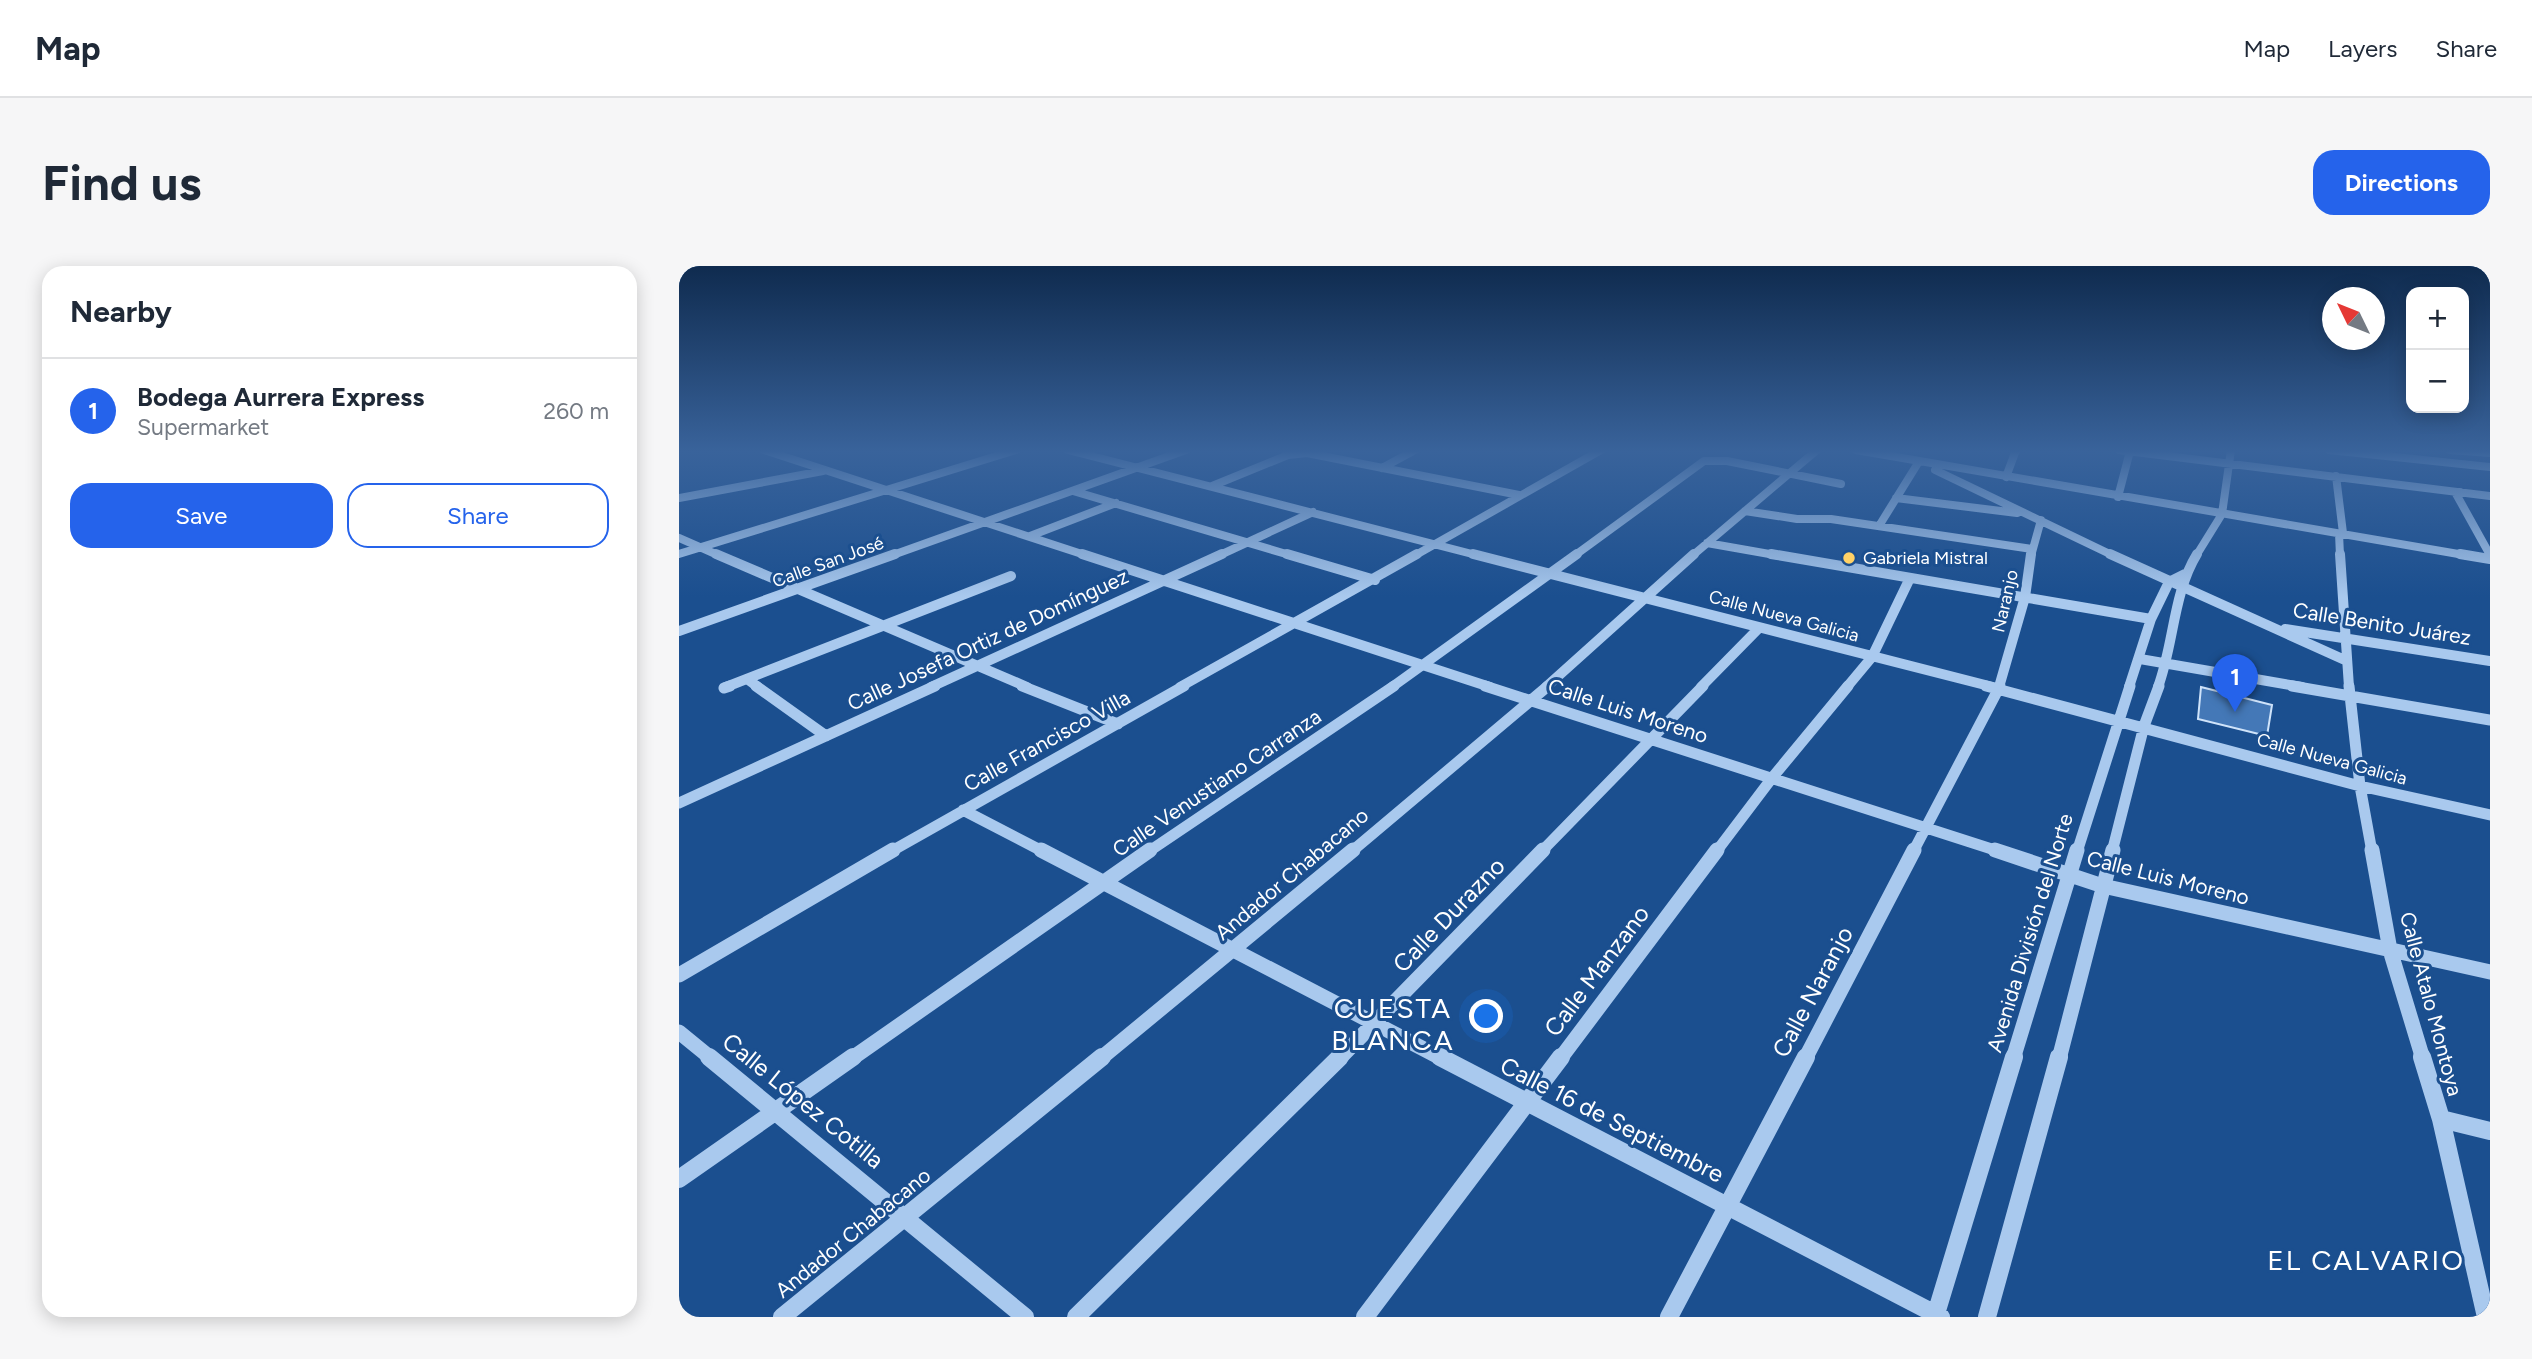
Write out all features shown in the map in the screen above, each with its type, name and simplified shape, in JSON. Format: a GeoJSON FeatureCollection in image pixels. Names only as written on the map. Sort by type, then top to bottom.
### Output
{"type":"FeatureCollection","features":[{"type":"Feature","properties":{"kind":"street"},"geometry":{"type":"LineString","coordinates":[[679,554],[857,499]]}},
{"type":"Feature","properties":{"kind":"street","name":"Calle Luis Moreno"},"geometry":{"type":"LineString","coordinates":[[914,499],[1426,664],[1924,829],[2070,873],[2103,886],[2490,972]]}},
{"type":"Feature","properties":{"kind":"street","name":"Calle San José"},"geometry":{"type":"LineString","coordinates":[[679,631],[1050,499]]}},
{"type":"Feature","properties":{"kind":"street"},"geometry":{"type":"LineString","coordinates":[[1102,499],[1375,580]]}},
{"type":"Feature","properties":{"kind":"street","name":"Calle Nueva Galicia"},"geometry":{"type":"LineString","coordinates":[[1263,499],[2144,726],[2360,786],[2490,816]]}},
{"type":"Feature","properties":{"kind":"street"},"geometry":{"type":"LineString","coordinates":[[1436,543],[1512,499]]}},
{"type":"Feature","properties":{"kind":"street","name":"Calle Venustiano Carranza"},"geometry":{"type":"LineString","coordinates":[[679,1179],[1102,883],[1426,664],[1653,499]]}},
{"type":"Feature","properties":{"kind":"street","name":"Andador Chabacano"},"geometry":{"type":"LineString","coordinates":[[782,1317],[1233,951],[1533,699],[1643,597],[1759,499]]}},
{"type":"Feature","properties":{"kind":"street"},"geometry":{"type":"LineString","coordinates":[[1879,526],[1895,499]]}},
{"type":"Feature","properties":{"kind":"street"},"geometry":{"type":"LineString","coordinates":[[1905,499],[2030,514]]}},
{"type":"Feature","properties":{"kind":"street"},"geometry":{"type":"LineString","coordinates":[[1997,499],[2347,661]]}},
{"type":"Feature","properties":{"kind":"street"},"geometry":{"type":"LineString","coordinates":[[2131,499],[2490,557]]}},
{"type":"Feature","properties":{"kind":"street","name":"Avenida División del Norte"},"geometry":{"type":"LineString","coordinates":[[1937,1316],[2070,873],[2151,619],[2179,582],[2222,514],[2224,499]]}},
{"type":"Feature","properties":{"kind":"street","name":"Calle Atalo Montoya"},"geometry":{"type":"LineString","coordinates":[[2338,499],[2344,639],[2360,786],[2390,950],[2441,1119],[2486,1317]]}},
{"type":"Feature","properties":{"kind":"street"},"geometry":{"type":"LineString","coordinates":[[2459,499],[2490,557]]}},
{"type":"Feature","properties":{"kind":"street"},"geometry":{"type":"LineString","coordinates":[[1030,536],[1116,503]]}},
{"type":"Feature","properties":{"kind":"street"},"geometry":{"type":"LineString","coordinates":[[1745,511],[1797,519],[1831,519],[2032,549]]}},
{"type":"Feature","properties":{"kind":"street","name":"Calle Josefa Ortiz de Domínguez"},"geometry":{"type":"LineString","coordinates":[[679,803],[1313,512]]}},
{"type":"Feature","properties":{"kind":"street","name":"Naranjo"},"geometry":{"type":"LineString","coordinates":[[1999,689],[2025,597],[2032,549],[2041,520]]}},
{"type":"Feature","properties":{"kind":"street"},"geometry":{"type":"LineString","coordinates":[[2474,528],[2490,530]]}},
{"type":"Feature","properties":{"kind":"street"},"geometry":{"type":"LineString","coordinates":[[679,538],[976,667],[1118,724]]}},
{"type":"Feature","properties":{"kind":"street","name":"Calle Francisco Villa"},"geometry":{"type":"LineString","coordinates":[[679,975],[963,810],[1375,580],[1436,543]]}},
{"type":"Feature","properties":{"kind":"street"},"geometry":{"type":"LineString","coordinates":[[1707,543],[2151,619]]}},
{"type":"Feature","properties":{"kind":"street"},"geometry":{"type":"LineString","coordinates":[[724,688],[1011,576]]}},
{"type":"Feature","properties":{"kind":"street"},"geometry":{"type":"LineString","coordinates":[[1872,657],[1910,578]]}},
{"type":"Feature","properties":{"kind":"street","name":"Avenida División del Norte"},"geometry":{"type":"LineString","coordinates":[[1987,1317],[2072,1012],[2144,726],[2168,663],[2179,582]]}},
{"type":"Feature","properties":{"kind":"street","name":"Calle Benito Juárez"},"geometry":{"type":"LineString","coordinates":[[2268,626],[2490,661]]}},
{"type":"Feature","properties":{"kind":"street","name":"Calle Durazno"},"geometry":{"type":"LineString","coordinates":[[1076,1317],[1374,1024],[1759,628]]}},
{"type":"Feature","properties":{"kind":"street","name":"Calle Manzano"},"geometry":{"type":"LineString","coordinates":[[1365,1317],[1772,778],[1872,657]]}},
{"type":"Feature","properties":{"kind":"street"},"geometry":{"type":"LineString","coordinates":[[2140,659],[2490,720]]}},
{"type":"Feature","properties":{"kind":"street"},"geometry":{"type":"LineString","coordinates":[[747,679],[826,736]]}},
{"type":"Feature","properties":{"kind":"street","name":"Calle Naranjo"},"geometry":{"type":"LineString","coordinates":[[1669,1317],[1999,689]]}},
{"type":"Feature","properties":{"kind":"street","name":"Calle 16 de Septiembre"},"geometry":{"type":"LineString","coordinates":[[963,810],[1937,1316]]}},
{"type":"Feature","properties":{"kind":"street","name":"Calle López Cotilla"},"geometry":{"type":"LineString","coordinates":[[679,1032],[1024,1317]]}},
{"type":"Feature","properties":{"kind":"street"},"geometry":{"type":"LineString","coordinates":[[2441,1119],[2490,1131]]}},
{"type":"Feature","properties":{"kind":"building"},"geometry":{"type":"Polygon","coordinates":[[[2201,687],[2272,705],[2267,736],[2198,719],[2201,687]]]}},
{"type":"Feature","properties":{"kind":"place","name":"Gabriela Mistral"},"geometry":{"type":"Point","coordinates":[1849,558]}},
{"type":"Feature","properties":{"kind":"place","name":"Bodega Aurrera Express"},"geometry":{"type":"Point","coordinates":[2235,712]}},
{"type":"Feature","properties":{"kind":"district","name":"CUESTA BLANCA"},"geometry":{"type":"Point","coordinates":[1393,1024]}},
{"type":"Feature","properties":{"kind":"district","name":"EL CALVARIO"},"geometry":{"type":"Point","coordinates":[2366,1260]}}]}
